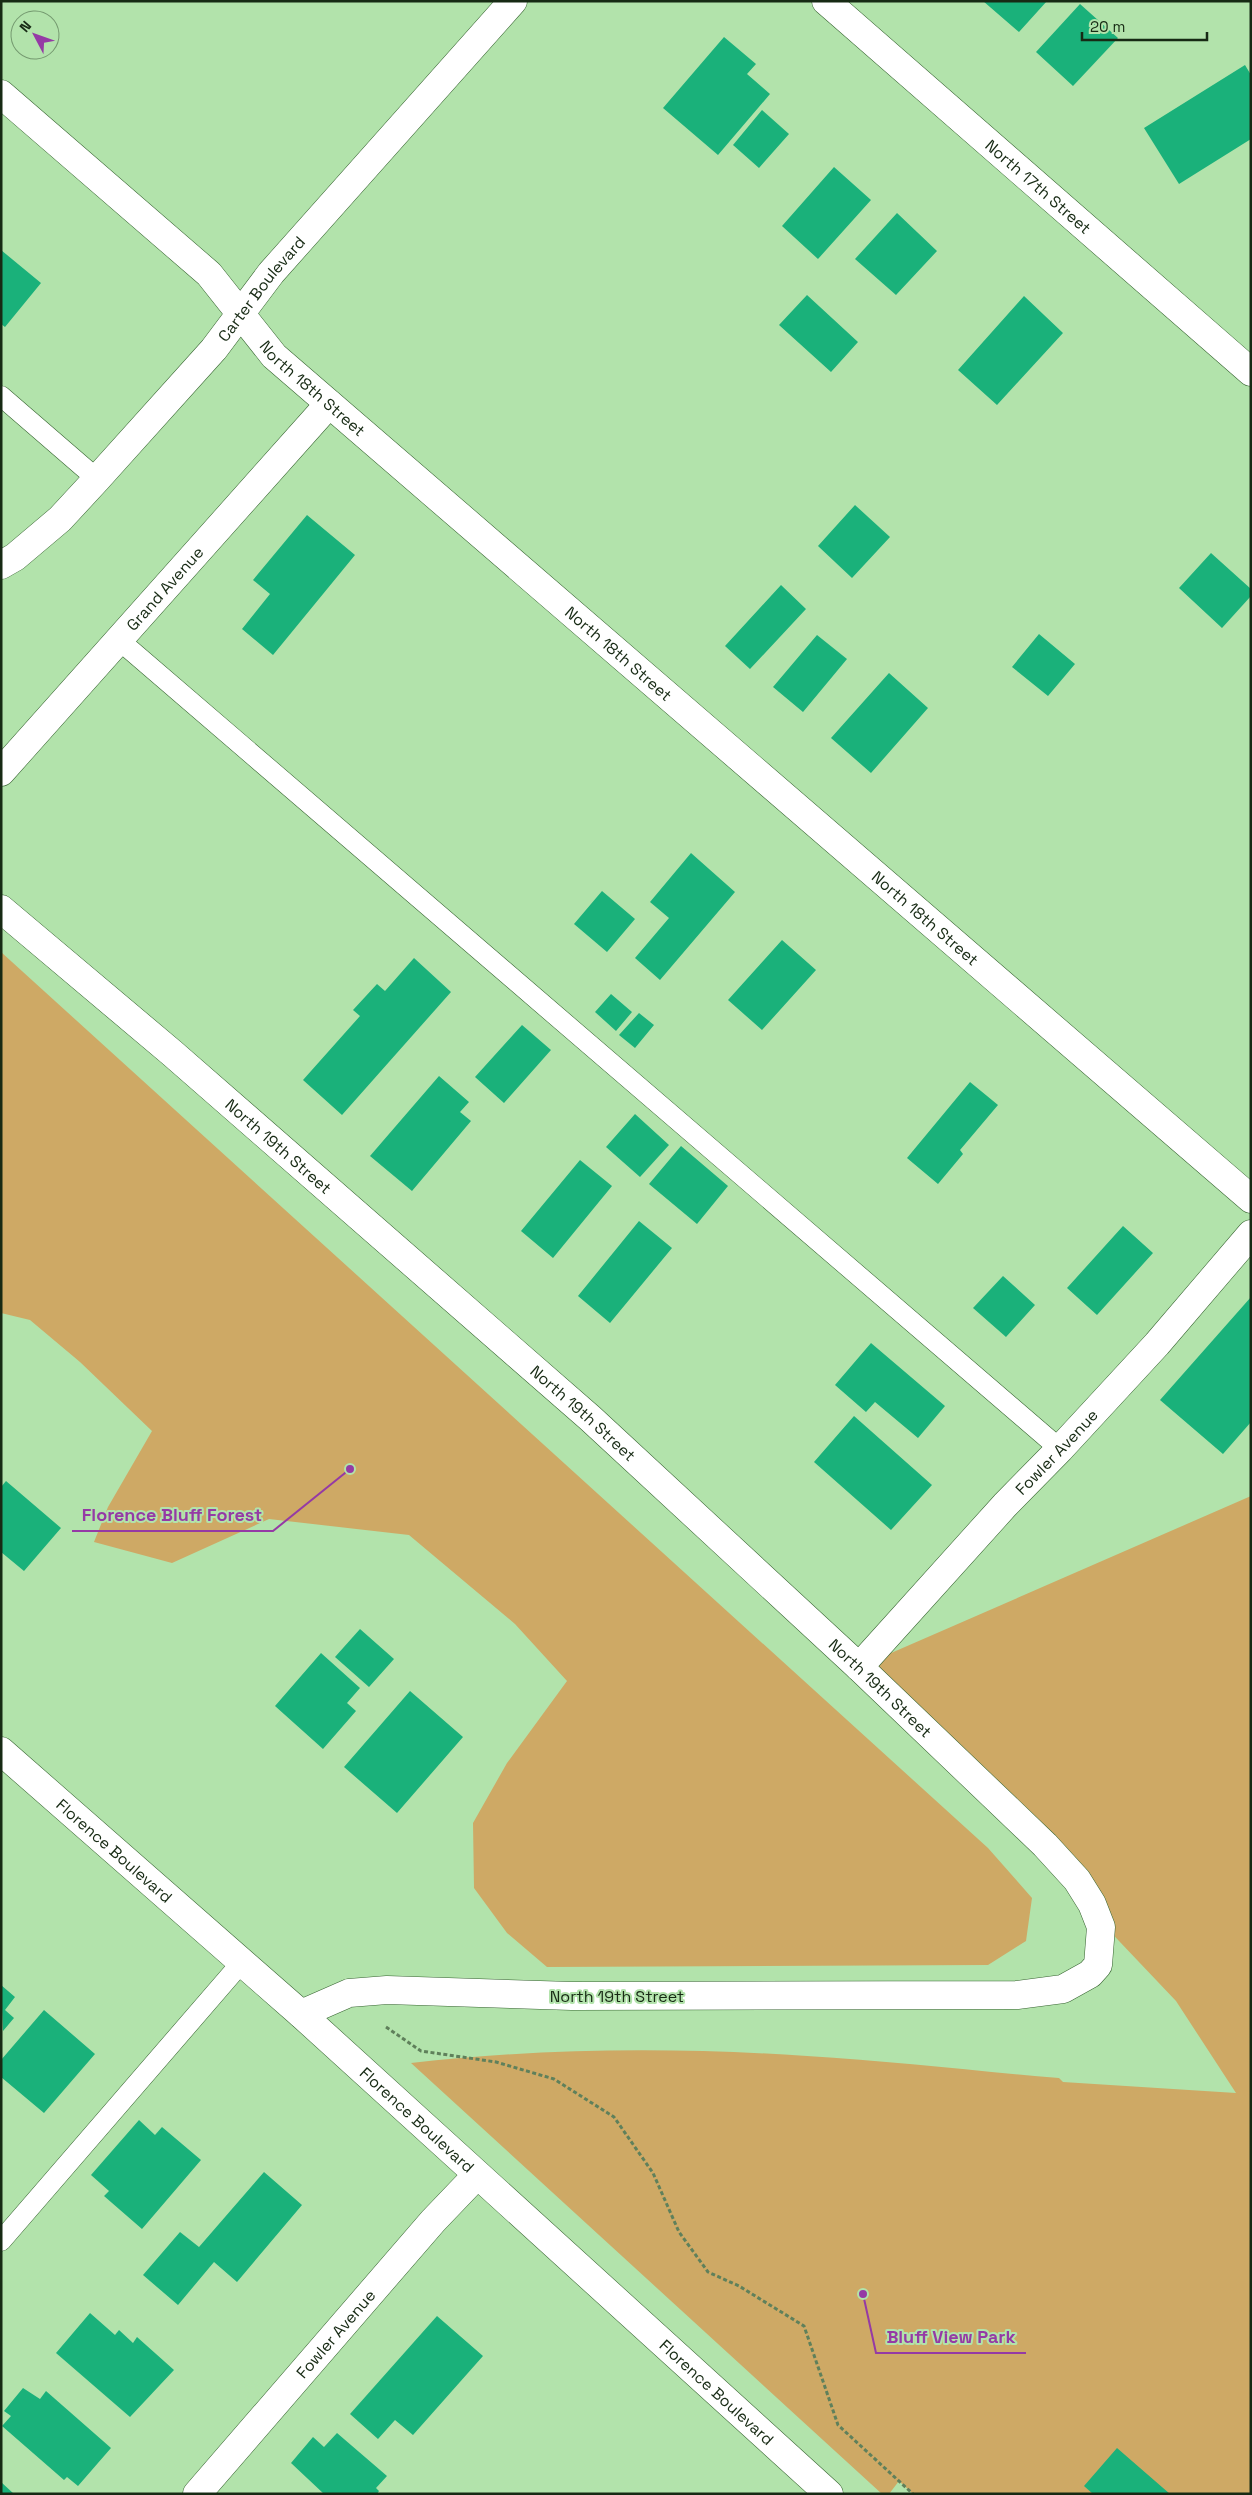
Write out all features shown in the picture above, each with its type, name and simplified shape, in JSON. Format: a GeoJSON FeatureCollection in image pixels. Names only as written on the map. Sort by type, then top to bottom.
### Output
{"type":"FeatureCollection","features":[{"type":"Feature","properties":{"kind":"street","name":"Carter Boulevard"},"geometry":{"type":"LineString","coordinates":[[1,565],[15,557],[60,519],[97,479],[214,349],[271,273],[513,1]]}},
{"type":"Feature","properties":{"kind":"street","name":"North 17th Street"},"geometry":{"type":"LineString","coordinates":[[826,1],[1251,372]]}},
{"type":"Feature","properties":{"kind":"street","name":"North 18th Street"},"geometry":{"type":"LineString","coordinates":[[1,94],[209,274],[274,356],[1251,1199]]}},
{"type":"Feature","properties":{"kind":"street","name":"Grand Avenue"},"geometry":{"type":"LineString","coordinates":[[1,772],[329,404]]}},
{"type":"Feature","properties":{"kind":"street","name":"North 19th Street"},"geometry":{"type":"LineString","coordinates":[[1,909],[172,1053],[590,1418],[859,1667],[1045,1845],[1077,1880],[1092,1904],[1101,1927],[1098,1964],[1090,1974],[1063,1989],[1017,1995],[572,1996],[387,1990],[349,1993],[301,2014]]}},
{"type":"Feature","properties":{"kind":"street","name":"Fowler Avenue"},"geometry":{"type":"LineString","coordinates":[[859,1667],[1004,1504],[1060,1449],[1157,1344],[1251,1234]]}},
{"type":"Feature","properties":{"kind":"street","name":"Florence Boulevard"},"geometry":{"type":"LineString","coordinates":[[2,1754],[301,2014],[829,2494]]}},
{"type":"Feature","properties":{"kind":"street","name":"Fowler Avenue"},"geometry":{"type":"LineString","coordinates":[[197,2494],[433,2221],[477,2175]]}},
{"type":"Feature","properties":{"kind":"lane"},"geometry":{"type":"LineString","coordinates":[[1,396],[97,479]]}},
{"type":"Feature","properties":{"kind":"lane"},"geometry":{"type":"LineString","coordinates":[[119,640],[1060,1449]]}},
{"type":"Feature","properties":{"kind":"lane"},"geometry":{"type":"LineString","coordinates":[[1,2241],[242,1962]]}},
{"type":"Feature","properties":{"kind":"path"},"geometry":{"type":"LineString","coordinates":[[349,1993],[393,2034],[421,2051],[496,2062],[554,2079],[614,2117],[653,2173],[679,2232],[708,2272],[739,2286],[804,2326],[838,2426],[913,2494]]}},
{"type":"Feature","properties":{"kind":"shaded area"},"geometry":{"type":"Polygon","coordinates":[[[1,952],[988,1848],[1032,1898],[1026,1941],[988,1965],[547,1967],[507,1933],[474,1888],[473,1823],[507,1763],[567,1681],[515,1624],[409,1535],[269,1519],[172,1563],[94,1542],[108,1507],[152,1431],[80,1362],[30,1320],[1,1313],[1,952]]]}},
{"type":"Feature","properties":{"kind":"shaded area"},"geometry":{"type":"Polygon","coordinates":[[[1251,1496],[1251,2494],[913,2494],[899,2481],[889,2494],[882,2494],[411,2063],[510,2054],[559,2052],[609,2050],[708,2051],[870,2061],[1059,2078],[1063,2082],[1236,2093],[1176,2001],[859,1667],[1251,1496]]]}},
{"type":"Feature","properties":{"kind":"building"},"geometry":{"type":"Polygon","coordinates":[[[983,1],[1047,1],[1019,32],[983,1]]]}},
{"type":"Feature","properties":{"kind":"building"},"geometry":{"type":"Polygon","coordinates":[[[1080,4],[1118,38],[1073,86],[1036,52],[1080,4]]]}},
{"type":"Feature","properties":{"kind":"building"},"geometry":{"type":"Polygon","coordinates":[[[724,37],[756,64],[747,74],[770,94],[718,155],[663,108],[724,37]]]}},
{"type":"Feature","properties":{"kind":"building"},"geometry":{"type":"Polygon","coordinates":[[[1245,65],[1251,75],[1251,139],[1179,184],[1144,128],[1245,65]]]}},
{"type":"Feature","properties":{"kind":"building"},"geometry":{"type":"Polygon","coordinates":[[[762,110],[789,134],[759,168],[733,145],[762,110]]]}},
{"type":"Feature","properties":{"kind":"building"},"geometry":{"type":"Polygon","coordinates":[[[834,167],[871,200],[818,259],[782,226],[834,167]]]}},
{"type":"Feature","properties":{"kind":"building"},"geometry":{"type":"Polygon","coordinates":[[[897,213],[937,251],[896,295],[855,259],[897,213]]]}},
{"type":"Feature","properties":{"kind":"building"},"geometry":{"type":"Polygon","coordinates":[[[1,250],[41,283],[5,327],[1,324],[1,250]]]}},
{"type":"Feature","properties":{"kind":"building"},"geometry":{"type":"Polygon","coordinates":[[[807,295],[858,342],[831,372],[779,325],[807,295]]]}},
{"type":"Feature","properties":{"kind":"building"},"geometry":{"type":"Polygon","coordinates":[[[1024,296],[1063,333],[997,405],[958,370],[1024,296]]]}},
{"type":"Feature","properties":{"kind":"building"},"geometry":{"type":"Polygon","coordinates":[[[855,505],[890,537],[852,578],[818,546],[855,505]]]}},
{"type":"Feature","properties":{"kind":"building"},"geometry":{"type":"Polygon","coordinates":[[[307,515],[355,555],[273,655],[242,629],[270,594],[253,580],[307,515]]]}},
{"type":"Feature","properties":{"kind":"building"},"geometry":{"type":"Polygon","coordinates":[[[1211,553],[1251,589],[1251,596],[1222,628],[1179,588],[1211,553]]]}},
{"type":"Feature","properties":{"kind":"building"},"geometry":{"type":"Polygon","coordinates":[[[781,585],[806,609],[750,669],[725,646],[781,585]]]}},
{"type":"Feature","properties":{"kind":"building"},"geometry":{"type":"Polygon","coordinates":[[[1039,634],[1075,664],[1048,696],[1012,667],[1039,634]]]}},
{"type":"Feature","properties":{"kind":"building"},"geometry":{"type":"Polygon","coordinates":[[[817,635],[847,659],[803,712],[773,687],[817,635]]]}},
{"type":"Feature","properties":{"kind":"building"},"geometry":{"type":"Polygon","coordinates":[[[889,673],[928,708],[871,773],[831,738],[889,673]]]}},
{"type":"Feature","properties":{"kind":"building"},"geometry":{"type":"Polygon","coordinates":[[[691,853],[735,892],[660,980],[635,958],[669,918],[650,902],[691,853]]]}},
{"type":"Feature","properties":{"kind":"building"},"geometry":{"type":"Polygon","coordinates":[[[602,891],[635,919],[607,952],[574,924],[602,891]]]}},
{"type":"Feature","properties":{"kind":"building"},"geometry":{"type":"Polygon","coordinates":[[[782,940],[816,970],[762,1030],[728,1000],[782,940]]]}},
{"type":"Feature","properties":{"kind":"building"},"geometry":{"type":"Polygon","coordinates":[[[414,958],[451,992],[342,1115],[303,1080],[360,1016],[353,1010],[377,984],[385,991],[414,958]]]}},
{"type":"Feature","properties":{"kind":"building"},"geometry":{"type":"Polygon","coordinates":[[[611,994],[632,1012],[616,1031],[595,1012],[611,994]]]}},
{"type":"Feature","properties":{"kind":"building"},"geometry":{"type":"Polygon","coordinates":[[[639,1013],[654,1025],[635,1048],[619,1035],[639,1013]]]}},
{"type":"Feature","properties":{"kind":"building"},"geometry":{"type":"Polygon","coordinates":[[[522,1025],[551,1050],[504,1103],[475,1077],[522,1025]]]}},
{"type":"Feature","properties":{"kind":"building"},"geometry":{"type":"Polygon","coordinates":[[[439,1076],[469,1102],[460,1112],[471,1121],[412,1191],[370,1156],[439,1076]]]}},
{"type":"Feature","properties":{"kind":"building"},"geometry":{"type":"Polygon","coordinates":[[[970,1082],[998,1105],[960,1150],[963,1154],[938,1184],[907,1158],[970,1082]]]}},
{"type":"Feature","properties":{"kind":"building"},"geometry":{"type":"Polygon","coordinates":[[[635,1114],[669,1145],[640,1177],[606,1147],[635,1114]]]}},
{"type":"Feature","properties":{"kind":"building"},"geometry":{"type":"Polygon","coordinates":[[[681,1146],[728,1186],[697,1224],[649,1184],[681,1146]]]}},
{"type":"Feature","properties":{"kind":"building"},"geometry":{"type":"Polygon","coordinates":[[[580,1160],[612,1186],[553,1258],[521,1231],[580,1160]]]}},
{"type":"Feature","properties":{"kind":"building"},"geometry":{"type":"Polygon","coordinates":[[[639,1221],[672,1248],[610,1323],[578,1296],[639,1221]]]}},
{"type":"Feature","properties":{"kind":"building"},"geometry":{"type":"Polygon","coordinates":[[[1123,1226],[1153,1253],[1097,1315],[1067,1288],[1123,1226]]]}},
{"type":"Feature","properties":{"kind":"building"},"geometry":{"type":"Polygon","coordinates":[[[1003,1276],[1035,1305],[1006,1337],[973,1308],[1003,1276]]]}},
{"type":"Feature","properties":{"kind":"building"},"geometry":{"type":"Polygon","coordinates":[[[1251,1297],[1251,1422],[1223,1454],[1160,1400],[1251,1297]]]}},
{"type":"Feature","properties":{"kind":"building"},"geometry":{"type":"Polygon","coordinates":[[[871,1343],[945,1406],[918,1438],[875,1402],[866,1412],[835,1385],[871,1343]]]}},
{"type":"Feature","properties":{"kind":"building"},"geometry":{"type":"Polygon","coordinates":[[[854,1416],[932,1485],[891,1530],[814,1462],[854,1416]]]}},
{"type":"Feature","properties":{"kind":"building"},"geometry":{"type":"Polygon","coordinates":[[[6,1481],[61,1528],[24,1571],[1,1552],[1,1487],[6,1481]]]}},
{"type":"Feature","properties":{"kind":"building"},"geometry":{"type":"Polygon","coordinates":[[[360,1629],[394,1659],[369,1687],[335,1657],[360,1629]]]}},
{"type":"Feature","properties":{"kind":"building"},"geometry":{"type":"Polygon","coordinates":[[[321,1653],[360,1688],[347,1703],[356,1711],[323,1749],[275,1706],[321,1653]]]}},
{"type":"Feature","properties":{"kind":"building"},"geometry":{"type":"Polygon","coordinates":[[[410,1691],[463,1737],[397,1813],[344,1767],[410,1691]]]}},
{"type":"Feature","properties":{"kind":"building"},"geometry":{"type":"Polygon","coordinates":[[[1,1985],[15,1997],[5,2010],[14,2018],[3,2031],[1,1985]]]}},
{"type":"Feature","properties":{"kind":"building"},"geometry":{"type":"Polygon","coordinates":[[[44,2010],[95,2054],[44,2113],[1,2077],[1,2060],[44,2010]]]}},
{"type":"Feature","properties":{"kind":"building"},"geometry":{"type":"Polygon","coordinates":[[[139,2120],[155,2135],[162,2127],[201,2160],[142,2229],[104,2196],[109,2191],[91,2175],[139,2120]]]}},
{"type":"Feature","properties":{"kind":"building"},"geometry":{"type":"Polygon","coordinates":[[[264,2172],[302,2205],[237,2282],[214,2262],[178,2305],[143,2275],[180,2232],[199,2247],[264,2172]]]}},
{"type":"Feature","properties":{"kind":"building"},"geometry":{"type":"Polygon","coordinates":[[[90,2313],[115,2335],[119,2330],[133,2343],[137,2337],[174,2370],[130,2417],[56,2353],[90,2313]]]}},
{"type":"Feature","properties":{"kind":"building"},"geometry":{"type":"Polygon","coordinates":[[[437,2316],[483,2356],[413,2435],[395,2420],[378,2439],[350,2414],[437,2316]]]}},
{"type":"Feature","properties":{"kind":"building"},"geometry":{"type":"Polygon","coordinates":[[[23,2388],[40,2399],[46,2391],[111,2448],[78,2486],[67,2477],[64,2480],[2,2426],[11,2416],[4,2411],[23,2388]]]}},
{"type":"Feature","properties":{"kind":"building"},"geometry":{"type":"Polygon","coordinates":[[[337,2433],[387,2476],[376,2488],[379,2491],[377,2494],[324,2494],[291,2463],[313,2437],[324,2447],[337,2433]]]}},
{"type":"Feature","properties":{"kind":"building"},"geometry":{"type":"Polygon","coordinates":[[[1117,2448],[1170,2494],[1093,2494],[1084,2486],[1117,2448]]]}},
{"type":"Feature","properties":{"kind":"building"},"geometry":{"type":"Polygon","coordinates":[[[1,2482],[14,2494],[1,2494],[1,2482]]]}},
{"type":"Feature","properties":{"kind":"place","name":"Florence Bluff Forest"},"geometry":{"type":"Point","coordinates":[350,1469]}},
{"type":"Feature","properties":{"kind":"place","name":"Bluff View Park"},"geometry":{"type":"Point","coordinates":[863,2294]}}]}
